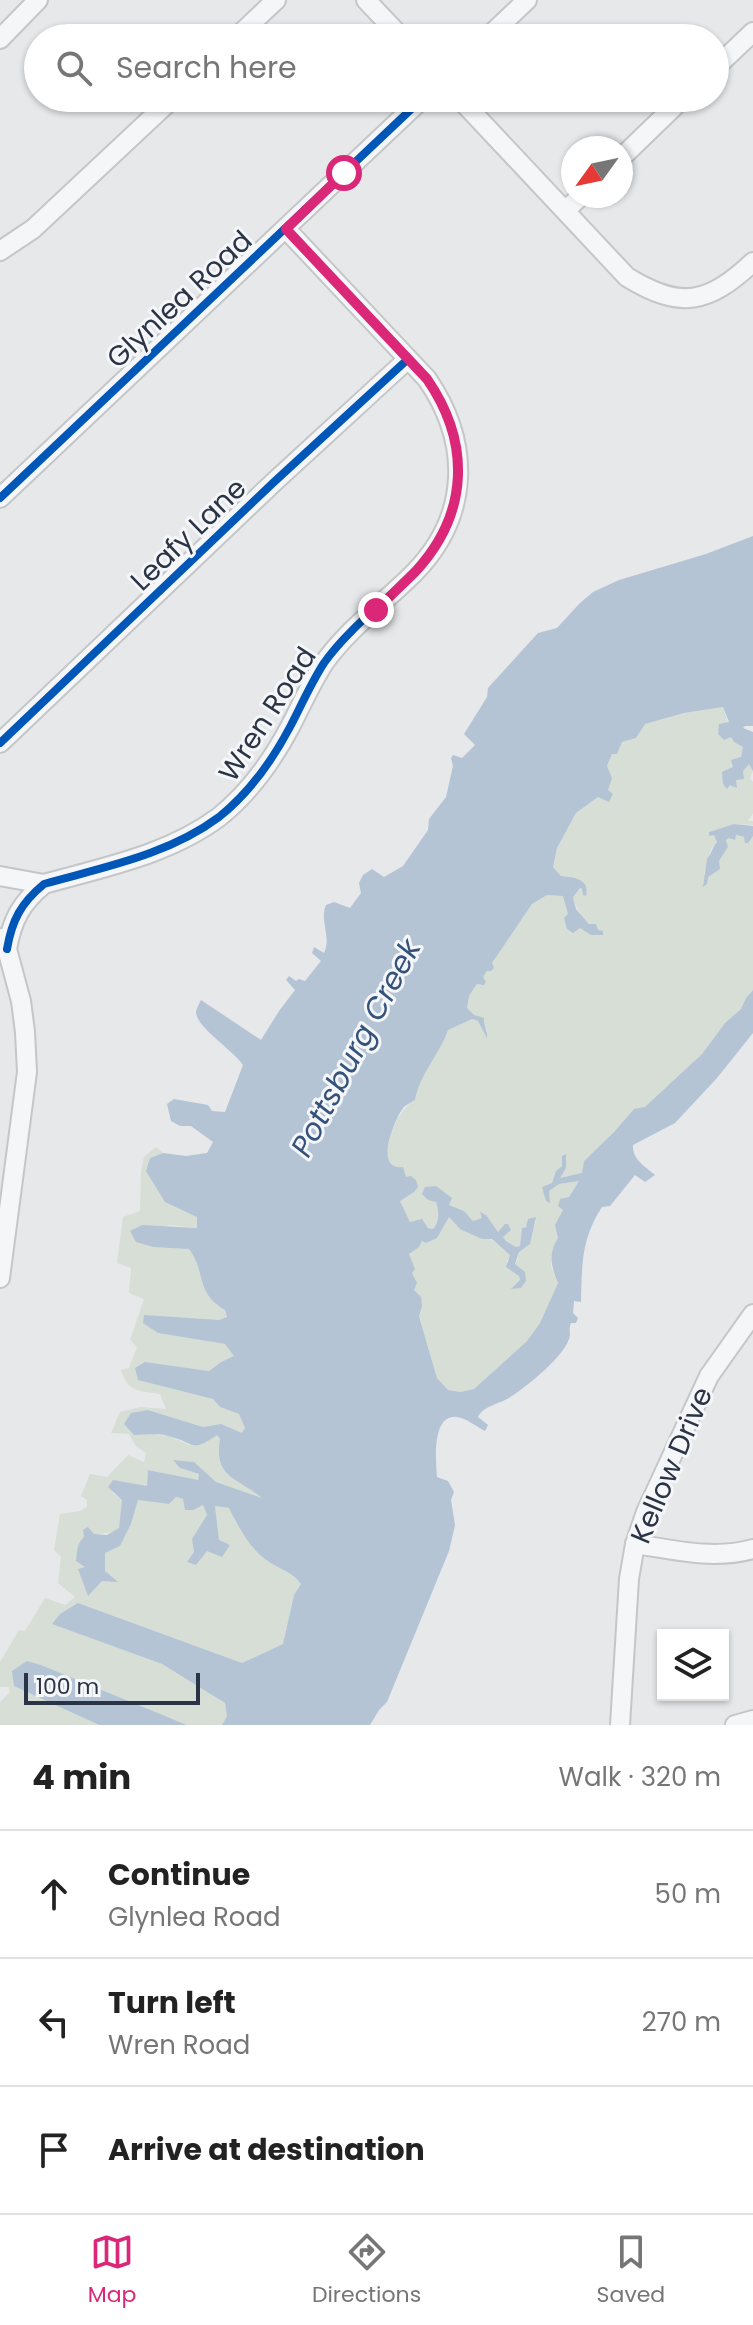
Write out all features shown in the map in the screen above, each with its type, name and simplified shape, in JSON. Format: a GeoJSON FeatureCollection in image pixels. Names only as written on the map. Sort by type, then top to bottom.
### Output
{"type":"FeatureCollection","features":[{"type":"Feature","properties":{"kind":"street"},"geometry":{"type":"LineString","coordinates":[[0,39],[38,0]]}},
{"type":"Feature","properties":{"kind":"street"},"geometry":{"type":"LineString","coordinates":[[251,24],[276,0]]}},
{"type":"Feature","properties":{"kind":"street"},"geometry":{"type":"LineString","coordinates":[[366,0],[389,24]]}},
{"type":"Feature","properties":{"kind":"street"},"geometry":{"type":"LineString","coordinates":[[502,24],[527,0]]}},
{"type":"Feature","properties":{"kind":"street"},"geometry":{"type":"LineString","coordinates":[[729,55],[753,32]]}},
{"type":"Feature","properties":{"kind":"street"},"geometry":{"type":"LineString","coordinates":[[0,251],[43,219],[158,112]]}},
{"type":"Feature","properties":{"kind":"street","name":"Glynlea Road"},"geometry":{"type":"LineString","coordinates":[[0,498],[408,112]]}},
{"type":"Feature","properties":{"kind":"street"},"geometry":{"type":"LineString","coordinates":[[472,112],[627,277],[651,292],[673,298],[694,298],[714,293],[753,262]]}},
{"type":"Feature","properties":{"kind":"street"},"geometry":{"type":"LineString","coordinates":[[633,146],[669,112]]}},
{"type":"Feature","properties":{"kind":"street","name":"Wren Road"},"geometry":{"type":"LineString","coordinates":[[0,876],[44,884],[161,850],[195,833],[234,805],[278,750],[314,680],[332,653],[417,570],[437,544],[447,523],[456,499],[459,472],[455,435],[437,394],[427,379],[286,229]]}},
{"type":"Feature","properties":{"kind":"street","name":"Leafy Lane"},"geometry":{"type":"LineString","coordinates":[[0,743],[408,359]]}},
{"type":"Feature","properties":{"kind":"street"},"geometry":{"type":"LineString","coordinates":[[0,1278],[27,1072],[21,1001],[4,942],[30,895],[44,884]]}},
{"type":"Feature","properties":{"kind":"street"},"geometry":{"type":"LineString","coordinates":[[0,1185],[16,1166]]}},
{"type":"Feature","properties":{"kind":"street","name":"Kellow Drive"},"geometry":{"type":"LineString","coordinates":[[620,1725],[629,1579],[635,1544],[646,1512],[709,1376],[753,1314]]}},
{"type":"Feature","properties":{"kind":"street"},"geometry":{"type":"LineString","coordinates":[[635,1544],[710,1555],[753,1549]]}},
{"type":"Feature","properties":{"kind":"street"},"geometry":{"type":"LineString","coordinates":[[735,1725],[753,1720]]}},
{"type":"Feature","properties":{"kind":"shaded area"},"geometry":{"type":"Polygon","coordinates":[[[723,707],[732,736],[744,746],[741,757],[733,767],[730,784],[749,763],[753,771],[750,778],[753,782],[753,813],[748,821],[753,821],[753,825],[734,824],[709,832],[717,842],[712,847],[704,874],[708,877],[728,847],[726,840],[739,836],[744,837],[747,843],[753,836],[753,990],[741,1009],[725,1023],[702,1054],[645,1108],[634,1109],[584,1161],[583,1173],[562,1179],[562,1166],[556,1171],[552,1183],[542,1187],[550,1202],[549,1191],[559,1184],[580,1180],[564,1210],[552,1251],[551,1266],[558,1283],[540,1323],[527,1341],[474,1389],[460,1392],[448,1390],[437,1378],[419,1315],[422,1306],[414,1290],[408,1254],[422,1241],[437,1238],[449,1216],[462,1229],[492,1240],[511,1255],[506,1262],[520,1281],[526,1281],[515,1264],[519,1252],[530,1244],[537,1220],[522,1228],[520,1246],[516,1247],[483,1218],[473,1221],[464,1211],[448,1205],[448,1195],[442,1191],[436,1201],[438,1216],[433,1229],[410,1222],[400,1201],[405,1177],[387,1158],[390,1134],[399,1117],[415,1099],[421,1080],[447,1030],[472,1019],[478,1021],[485,1032],[488,1031],[467,1008],[469,996],[532,904],[547,895],[564,896],[568,914],[580,928],[598,930],[582,916],[573,897],[579,888],[587,893],[574,877],[561,876],[553,867],[557,848],[576,813],[598,797],[609,801],[613,794],[608,790],[607,766],[612,754],[617,753],[622,742],[636,738],[644,724],[723,707]]]}},
{"type":"Feature","properties":{"kind":"shaded area"},"geometry":{"type":"Polygon","coordinates":[[[156,1147],[163,1153],[150,1158],[197,1217],[197,1228],[169,1225],[136,1242],[153,1247],[189,1248],[205,1289],[215,1303],[225,1310],[227,1318],[158,1333],[225,1344],[235,1356],[209,1371],[145,1362],[214,1399],[220,1407],[239,1414],[245,1428],[243,1434],[221,1424],[203,1427],[148,1410],[157,1435],[169,1436],[189,1445],[217,1434],[220,1439],[218,1452],[265,1500],[216,1482],[194,1463],[175,1460],[180,1468],[199,1474],[197,1481],[149,1470],[147,1486],[112,1492],[122,1500],[119,1529],[84,1537],[82,1563],[86,1568],[78,1569],[102,1581],[116,1581],[105,1571],[105,1553],[120,1546],[138,1500],[169,1504],[176,1497],[203,1505],[207,1515],[193,1539],[194,1552],[188,1562],[219,1540],[215,1506],[230,1508],[254,1549],[301,1584],[294,1595],[283,1644],[242,1663],[78,1603],[53,1624],[162,1664],[225,1703],[227,1716],[222,1725],[187,1725],[27,1662],[14,1686],[99,1725],[0,1725],[0,1702],[10,1692],[9,1687],[0,1687],[0,1662],[19,1630],[25,1631],[45,1598],[65,1605],[75,1597],[58,1583],[61,1557],[54,1550],[60,1514],[87,1507],[87,1500],[81,1496],[90,1474],[107,1477],[128,1455],[144,1462],[146,1453],[136,1446],[129,1434],[111,1433],[120,1412],[140,1407],[166,1409],[160,1394],[140,1391],[131,1386],[121,1370],[129,1368],[137,1347],[130,1340],[144,1299],[129,1293],[131,1268],[117,1263],[123,1217],[140,1211],[144,1157],[156,1147]]]}},
{"type":"Feature","properties":{"kind":"water","name":"Pottsburg Creek"},"geometry":{"type":"Polygon","coordinates":[[[753,536],[753,726],[743,728],[753,732],[753,771],[749,764],[743,771],[744,779],[736,780],[737,788],[730,785],[727,789],[723,784],[722,772],[733,767],[731,760],[741,757],[743,747],[731,737],[724,740],[718,734],[719,724],[729,722],[723,707],[684,713],[645,724],[636,738],[622,742],[607,766],[612,778],[608,790],[613,794],[609,802],[598,797],[576,813],[557,848],[553,867],[561,876],[576,878],[586,886],[586,896],[580,888],[573,897],[576,909],[589,924],[596,924],[603,935],[591,935],[580,928],[573,933],[567,929],[564,918],[568,914],[563,896],[547,895],[532,904],[492,963],[494,968],[483,977],[484,985],[477,984],[469,996],[467,1008],[474,1015],[484,1018],[487,1038],[478,1021],[472,1019],[448,1030],[421,1080],[415,1100],[404,1107],[391,1132],[387,1153],[389,1161],[394,1166],[403,1167],[406,1177],[416,1180],[418,1187],[400,1201],[410,1222],[422,1219],[428,1228],[433,1229],[438,1216],[436,1202],[422,1194],[425,1187],[436,1186],[452,1198],[449,1205],[464,1211],[473,1221],[482,1218],[480,1212],[486,1215],[498,1232],[508,1224],[511,1230],[503,1237],[516,1247],[520,1246],[522,1228],[526,1227],[528,1219],[536,1217],[530,1244],[519,1252],[515,1264],[525,1272],[526,1281],[521,1288],[511,1289],[520,1280],[506,1267],[510,1255],[492,1239],[482,1239],[460,1229],[449,1217],[437,1238],[426,1243],[422,1241],[409,1254],[417,1283],[414,1290],[421,1297],[419,1316],[437,1378],[448,1390],[460,1392],[474,1389],[527,1341],[540,1323],[558,1283],[552,1260],[558,1238],[555,1225],[563,1210],[558,1206],[560,1199],[569,1197],[579,1181],[559,1184],[549,1191],[550,1203],[546,1201],[542,1187],[552,1183],[556,1171],[562,1166],[562,1156],[566,1154],[566,1168],[560,1178],[582,1173],[584,1161],[634,1109],[645,1107],[702,1054],[725,1023],[741,1009],[753,990],[753,1033],[675,1123],[633,1145],[637,1158],[655,1175],[645,1182],[635,1175],[610,1206],[602,1207],[595,1219],[584,1253],[581,1302],[574,1301],[573,1313],[578,1318],[576,1323],[571,1323],[570,1335],[562,1351],[525,1387],[480,1413],[478,1417],[488,1425],[485,1431],[457,1417],[443,1423],[437,1440],[436,1461],[437,1477],[448,1481],[454,1492],[451,1500],[455,1525],[449,1551],[387,1702],[370,1725],[222,1725],[227,1716],[225,1703],[162,1664],[52,1624],[60,1614],[78,1603],[242,1663],[283,1644],[294,1595],[301,1584],[253,1548],[229,1508],[215,1506],[219,1540],[230,1545],[222,1557],[207,1551],[196,1565],[187,1562],[194,1552],[192,1539],[207,1515],[203,1505],[185,1510],[183,1499],[176,1497],[169,1504],[138,1500],[120,1546],[105,1553],[105,1571],[118,1582],[102,1581],[88,1596],[78,1569],[85,1567],[76,1561],[84,1537],[83,1530],[88,1527],[94,1534],[107,1535],[119,1528],[122,1500],[108,1487],[113,1480],[147,1486],[148,1470],[198,1480],[199,1474],[180,1468],[173,1460],[194,1462],[216,1482],[262,1498],[224,1470],[217,1435],[202,1444],[192,1445],[164,1435],[134,1435],[124,1424],[131,1413],[148,1410],[203,1427],[221,1424],[242,1433],[245,1428],[239,1414],[220,1407],[213,1399],[138,1380],[135,1368],[145,1362],[209,1371],[234,1356],[225,1344],[158,1333],[143,1323],[144,1315],[219,1320],[227,1317],[225,1310],[215,1303],[205,1289],[189,1249],[153,1247],[136,1242],[130,1231],[142,1225],[197,1228],[197,1217],[165,1202],[146,1171],[150,1158],[163,1153],[186,1156],[207,1153],[213,1142],[191,1126],[180,1126],[171,1121],[167,1104],[174,1099],[208,1105],[212,1111],[225,1112],[243,1065],[202,1025],[197,1007],[201,1000],[261,1040],[295,990],[286,980],[289,976],[296,981],[305,981],[321,961],[312,953],[314,947],[324,953],[326,947],[326,905],[334,902],[350,908],[361,893],[359,883],[363,875],[372,869],[384,877],[403,866],[428,830],[429,819],[446,797],[453,766],[451,758],[453,755],[462,758],[475,745],[464,734],[487,697],[488,688],[538,633],[557,628],[593,592],[619,580],[706,554],[753,536]]]}},
{"type":"Feature","properties":{"kind":"water"},"geometry":{"type":"Polygon","coordinates":[[[734,824],[753,826],[753,836],[748,843],[745,843],[744,837],[736,835],[735,840],[726,840],[728,847],[719,861],[720,869],[708,877],[703,887],[707,859],[717,842],[714,835],[709,836],[709,832],[734,824]]]}},
{"type":"Feature","properties":{"kind":"water"},"geometry":{"type":"Polygon","coordinates":[[[27,1661],[187,1725],[99,1725],[14,1686],[12,1671],[27,1661]]]}},
{"type":"Feature","properties":{"kind":"cycle path"},"geometry":{"type":"LineString","coordinates":[[0,498],[408,112]]}},
{"type":"Feature","properties":{"kind":"cycle path"},"geometry":{"type":"LineString","coordinates":[[7,949],[19,913],[44,884],[157,850],[199,830],[230,808],[276,752],[324,663],[355,627],[414,573],[446,528],[458,479],[457,453],[441,403],[427,379],[286,229]]}},
{"type":"Feature","properties":{"kind":"cycle path"},"geometry":{"type":"LineString","coordinates":[[0,743],[408,359]]}},
{"type":"Feature","properties":{"kind":"route"},"geometry":{"type":"LineString","coordinates":[[344,173],[286,229],[427,379],[455,435],[459,472],[456,499],[437,544],[417,570],[376,610]]}}]}
